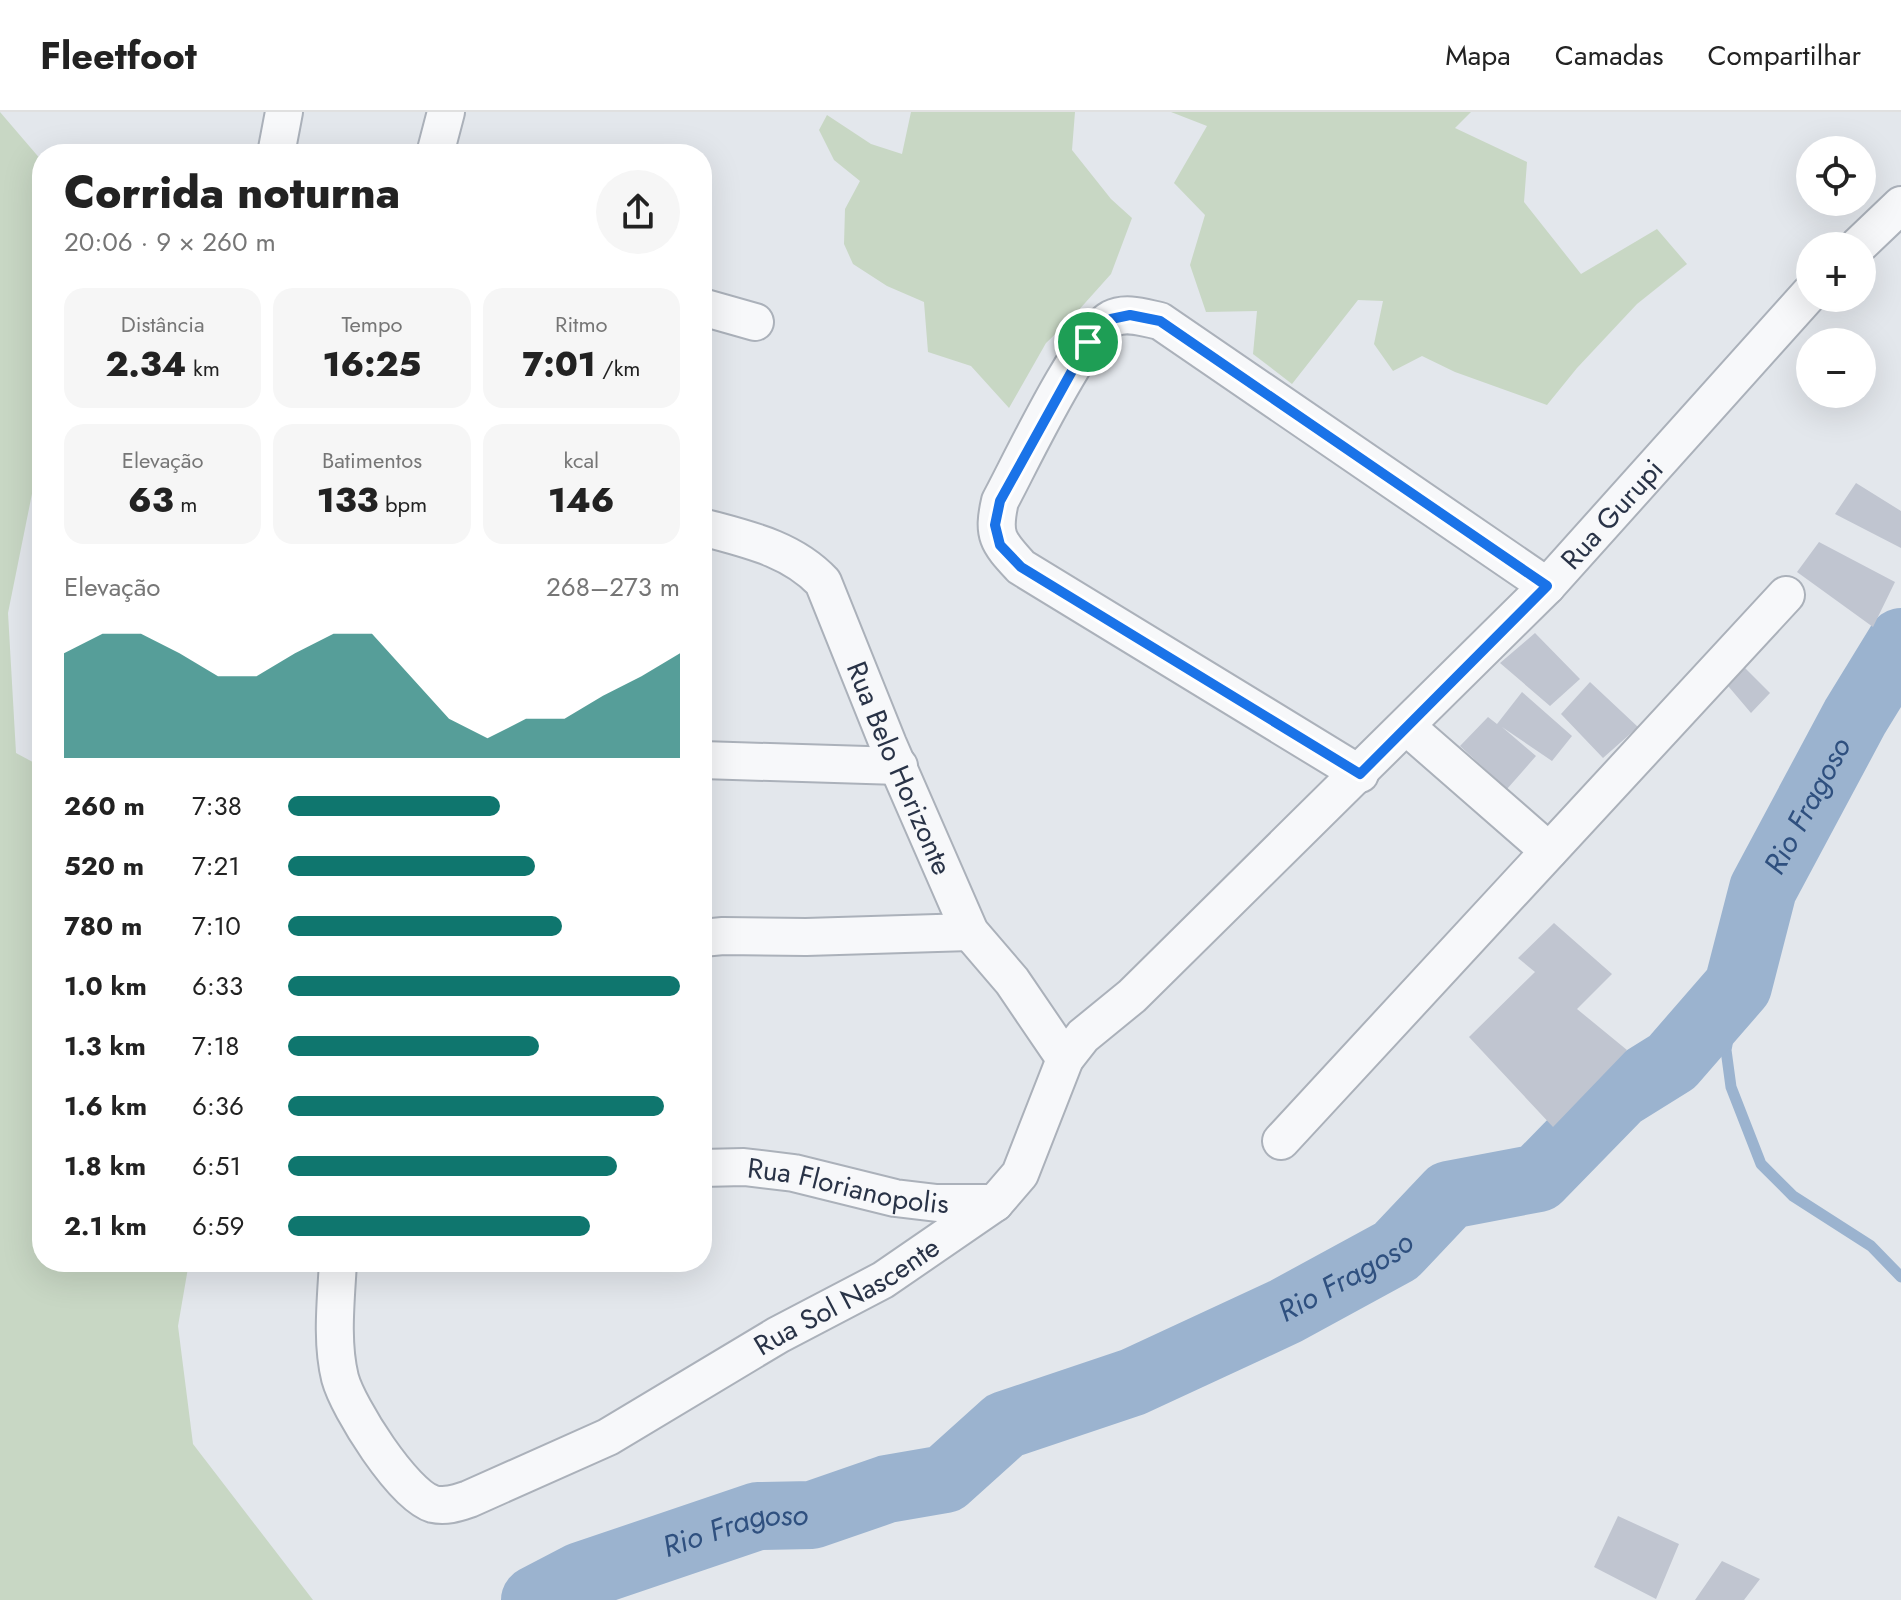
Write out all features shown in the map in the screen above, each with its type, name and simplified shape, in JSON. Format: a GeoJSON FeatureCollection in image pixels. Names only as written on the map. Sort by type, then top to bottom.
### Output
{"type":"FeatureCollection","features":[{"type":"Feature","properties":{"kind":"street"},"geometry":{"type":"LineString","coordinates":[[278,144],[284,112]]}},
{"type":"Feature","properties":{"kind":"street"},"geometry":{"type":"LineString","coordinates":[[438,144],[446,112]]}},
{"type":"Feature","properties":{"kind":"street"},"geometry":{"type":"LineString","coordinates":[[1873,232],[1901,205]]}},
{"type":"Feature","properties":{"kind":"street","name":"Rua Gurupi"},"geometry":{"type":"LineString","coordinates":[[1132,996],[1547,586],[1796,309]]}},
{"type":"Feature","properties":{"kind":"street"},"geometry":{"type":"LineString","coordinates":[[712,310],[755,322]]}},
{"type":"Feature","properties":{"kind":"street"},"geometry":{"type":"LineString","coordinates":[[1360,774],[1021,567],[1000,545],[995,525],[1000,501],[1061,387],[1095,334],[1111,319],[1130,315],[1160,321],[1547,586]]}},
{"type":"Feature","properties":{"kind":"street","name":"Rua Belo Horizonte"},"geometry":{"type":"LineString","coordinates":[[712,530],[780,552],[806,565],[823,582],[970,932],[1012,981],[1065,1059]]}},
{"type":"Feature","properties":{"kind":"street"},"geometry":{"type":"LineString","coordinates":[[1281,1141],[1786,595]]}},
{"type":"Feature","properties":{"kind":"street"},"geometry":{"type":"LineString","coordinates":[[1407,727],[1549,851]]}},
{"type":"Feature","properties":{"kind":"street"},"geometry":{"type":"LineString","coordinates":[[712,760],[899,766]]}},
{"type":"Feature","properties":{"kind":"street"},"geometry":{"type":"LineString","coordinates":[[712,937],[970,932]]}},
{"type":"Feature","properties":{"kind":"street","name":"Rua Sol Nascente"},"geometry":{"type":"LineString","coordinates":[[338,1272],[336,1339],[340,1377],[352,1408],[385,1458],[419,1495],[430,1503],[445,1506],[469,1499],[608,1437],[778,1335],[883,1280],[995,1203],[1020,1174],[1065,1059],[1083,1036],[1132,996]]}},
{"type":"Feature","properties":{"kind":"street","name":"Rua Florianopolis"},"geometry":{"type":"LineString","coordinates":[[712,1168],[744,1167],[794,1173],[895,1198],[937,1203],[995,1203]]}},
{"type":"Feature","properties":{"kind":"green space"},"geometry":{"type":"Polygon","coordinates":[[[0,112],[32,149],[32,494],[8,613],[16,753],[32,762],[32,1272],[187,1272],[178,1326],[193,1444],[313,1600],[0,1600],[0,112]]]}},
{"type":"Feature","properties":{"kind":"green space"},"geometry":{"type":"Polygon","coordinates":[[[911,112],[1075,112],[1072,150],[1111,199],[1132,218],[1111,274],[1046,343],[1009,408],[971,366],[928,352],[924,302],[887,286],[853,264],[844,244],[845,209],[860,181],[834,160],[819,130],[827,115],[871,144],[902,154],[911,112]]]}},
{"type":"Feature","properties":{"kind":"green space"},"geometry":{"type":"Polygon","coordinates":[[[1171,112],[1471,112],[1455,128],[1527,162],[1524,202],[1581,274],[1657,229],[1687,264],[1637,304],[1547,405],[1455,372],[1422,356],[1393,371],[1374,344],[1383,301],[1358,300],[1292,384],[1253,354],[1257,311],[1206,312],[1190,265],[1205,215],[1174,183],[1207,126],[1171,112]]]}},
{"type":"Feature","properties":{"kind":"building"},"geometry":{"type":"Polygon","coordinates":[[[1856,483],[1901,511],[1901,548],[1835,514],[1856,483]]]}},
{"type":"Feature","properties":{"kind":"building"},"geometry":{"type":"Polygon","coordinates":[[[1819,542],[1895,582],[1873,627],[1797,572],[1819,542]]]}},
{"type":"Feature","properties":{"kind":"building"},"geometry":{"type":"Polygon","coordinates":[[[1535,633],[1580,679],[1550,706],[1500,663],[1535,633]]]}},
{"type":"Feature","properties":{"kind":"building"},"geometry":{"type":"Polygon","coordinates":[[[1740,663],[1770,693],[1751,713],[1723,680],[1740,663]]]}},
{"type":"Feature","properties":{"kind":"building"},"geometry":{"type":"Polygon","coordinates":[[[1590,682],[1638,727],[1603,758],[1561,714],[1590,682]]]}},
{"type":"Feature","properties":{"kind":"building"},"geometry":{"type":"Polygon","coordinates":[[[1522,692],[1572,736],[1552,761],[1502,727],[1536,756],[1507,789],[1460,746],[1488,717],[1497,724],[1522,692]]]}},
{"type":"Feature","properties":{"kind":"building"},"geometry":{"type":"Polygon","coordinates":[[[1554,923],[1612,974],[1577,1009],[1627,1050],[1553,1127],[1469,1037],[1535,972],[1518,958],[1554,923]]]}},
{"type":"Feature","properties":{"kind":"building"},"geometry":{"type":"Polygon","coordinates":[[[1618,1516],[1679,1544],[1656,1599],[1594,1567],[1618,1516]]]}},
{"type":"Feature","properties":{"kind":"building"},"geometry":{"type":"Polygon","coordinates":[[[1722,1561],[1760,1579],[1744,1600],[1695,1600],[1722,1561]]]}},
{"type":"Feature","properties":{"kind":"waterway","name":"Rio Fragoso"},"geometry":{"type":"LineString","coordinates":[[535,1600],[581,1576],[758,1516],[812,1515],[887,1489],[945,1479],[1005,1425],[1133,1382],[1286,1311],[1396,1251],[1449,1195],[1538,1178],[1619,1095],[1672,1062],[1738,986],[1763,889],[1855,717],[1901,642]]}},
{"type":"Feature","properties":{"kind":"waterway"},"geometry":{"type":"LineString","coordinates":[[1738,986],[1726,1050],[1731,1087],[1761,1164],[1793,1196],[1871,1246],[1901,1277]]}},
{"type":"Feature","properties":{"kind":"route"},"geometry":{"type":"LineString","coordinates":[[1130,315],[1160,321],[1547,586],[1360,774],[1021,567],[1000,545],[995,525],[1000,501],[1088,342],[1111,319],[1130,315]]}}]}
